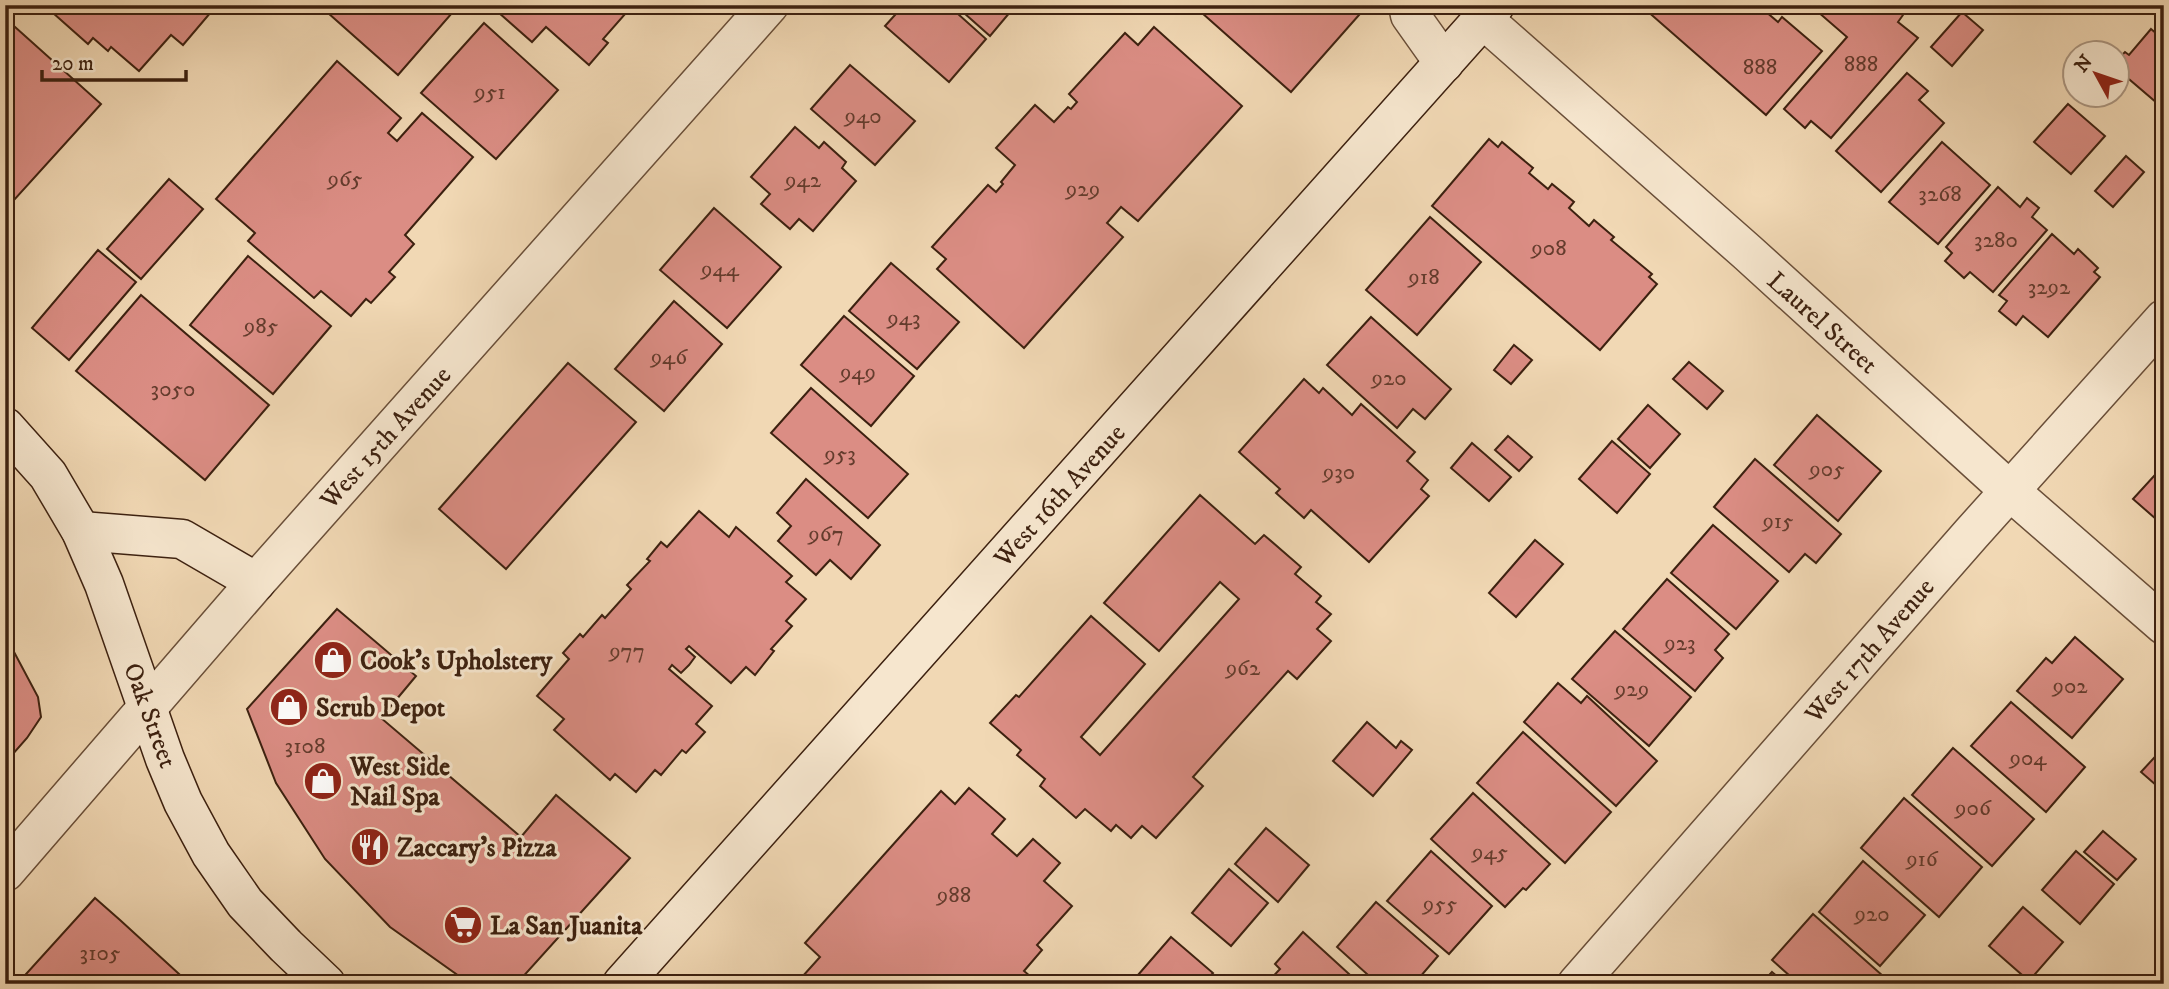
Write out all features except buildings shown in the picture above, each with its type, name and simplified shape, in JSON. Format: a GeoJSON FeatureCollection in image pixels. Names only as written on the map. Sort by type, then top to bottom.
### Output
{"type":"FeatureCollection","features":[{"type":"Feature","properties":{"kind":"street","name":"West 15th Avenue"},"geometry":{"type":"LineString","coordinates":[[5,872],[256,582],[769,5]]}},
{"type":"Feature","properties":{"kind":"street"},"geometry":{"type":"LineString","coordinates":[[1408,5],[1410,15],[1444,63]]}},
{"type":"Feature","properties":{"kind":"street","name":"West 16th Avenue"},"geometry":{"type":"LineString","coordinates":[[622,984],[1489,12]]}},
{"type":"Feature","properties":{"kind":"street","name":"Laurel Street"},"geometry":{"type":"LineString","coordinates":[[1489,12],[2010,491],[2164,625]]}},
{"type":"Feature","properties":{"kind":"street","name":"West 17th Avenue"},"geometry":{"type":"LineString","coordinates":[[1577,984],[2010,491],[2164,320]]}},
{"type":"Feature","properties":{"kind":"street","name":"Oak Street"},"geometry":{"type":"LineString","coordinates":[[5,427],[48,475],[81,531],[104,584],[183,802],[211,853],[245,903],[326,984]]}},
{"type":"Feature","properties":{"kind":"street"},"geometry":{"type":"LineString","coordinates":[[81,531],[182,538],[256,582]]}},
{"type":"Feature","properties":{"kind":"place","name":"Cook's Upholstery"},"geometry":{"type":"Point","coordinates":[333,660]}},
{"type":"Feature","properties":{"kind":"place","name":"Scrub Depot"},"geometry":{"type":"Point","coordinates":[289,707]}},
{"type":"Feature","properties":{"kind":"place","name":"West Side Nail Spa"},"geometry":{"type":"Point","coordinates":[323,781]}},
{"type":"Feature","properties":{"kind":"place","name":"Zaccary's Pizza"},"geometry":{"type":"Point","coordinates":[370,847]}},
{"type":"Feature","properties":{"kind":"place","name":"La San Juanita"},"geometry":{"type":"Point","coordinates":[463,925]}}]}
